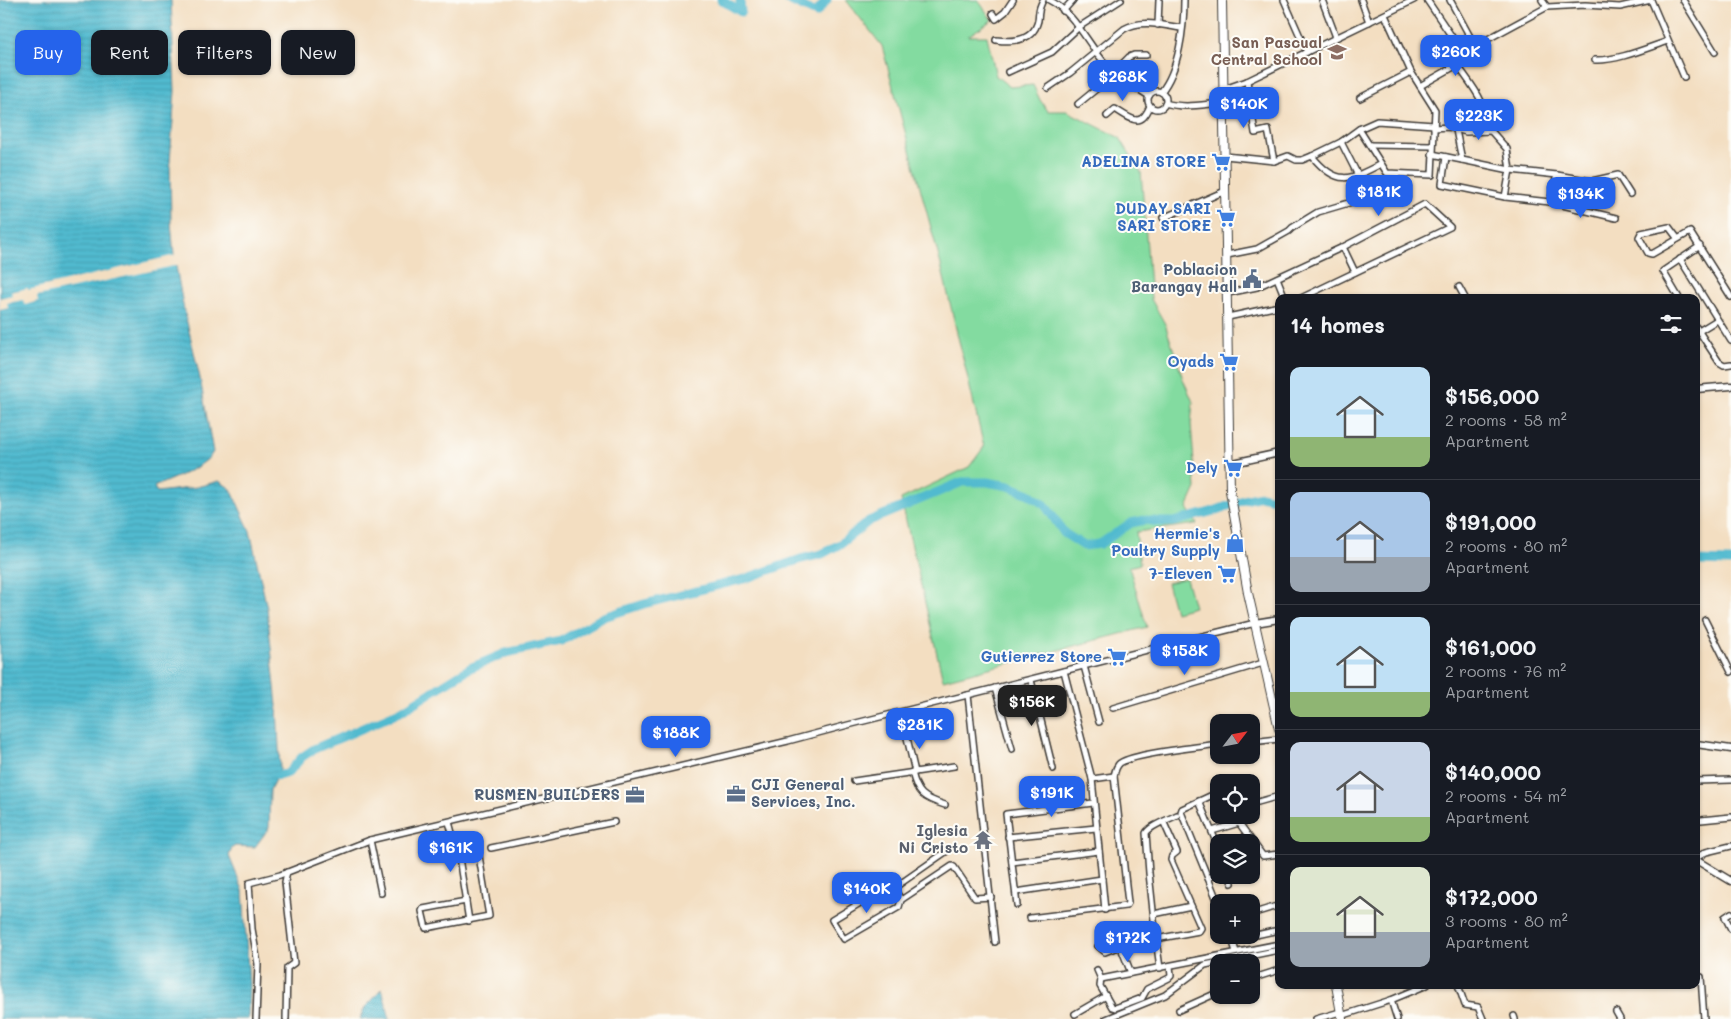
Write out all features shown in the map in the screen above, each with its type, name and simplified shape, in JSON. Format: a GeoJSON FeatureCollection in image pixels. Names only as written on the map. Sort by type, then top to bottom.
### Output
{"type":"FeatureCollection","features":[{"type":"Feature","properties":{"kind":"main road"},"geometry":{"type":"LineString","coordinates":[[1222,0],[1230,491],[1263,663],[1275,712]]}},
{"type":"Feature","properties":{"kind":"main road"},"geometry":{"type":"LineString","coordinates":[[1337,989],[1341,1016]]}},
{"type":"Feature","properties":{"kind":"street"},"geometry":{"type":"LineString","coordinates":[[993,14],[996,19],[1006,12],[1013,0]]}},
{"type":"Feature","properties":{"kind":"street"},"geometry":{"type":"LineString","coordinates":[[996,40],[1009,42],[1031,34],[1037,24],[1038,12],[1043,0]]}},
{"type":"Feature","properties":{"kind":"street"},"geometry":{"type":"LineString","coordinates":[[1049,0],[1063,10],[1079,27],[1096,53],[1114,72],[1149,96]]}},
{"type":"Feature","properties":{"kind":"street"},"geometry":{"type":"LineString","coordinates":[[1063,10],[1073,0]]}},
{"type":"Feature","properties":{"kind":"street"},"geometry":{"type":"LineString","coordinates":[[1008,72],[1052,52],[1079,27],[1121,0]]}},
{"type":"Feature","properties":{"kind":"street"},"geometry":{"type":"LineString","coordinates":[[1158,25],[1159,0]]}},
{"type":"Feature","properties":{"kind":"street"},"geometry":{"type":"LineString","coordinates":[[1161,92],[1174,70],[1178,57],[1184,0]]}},
{"type":"Feature","properties":{"kind":"street"},"geometry":{"type":"LineString","coordinates":[[1284,0],[1307,52]]}},
{"type":"Feature","properties":{"kind":"street"},"geometry":{"type":"LineString","coordinates":[[1322,0],[1336,38]]}},
{"type":"Feature","properties":{"kind":"street"},"geometry":{"type":"LineString","coordinates":[[1361,0],[1369,22]]}},
{"type":"Feature","properties":{"kind":"street"},"geometry":{"type":"LineString","coordinates":[[1224,89],[1247,81],[1414,0]]}},
{"type":"Feature","properties":{"kind":"street"},"geometry":{"type":"LineString","coordinates":[[1427,0],[1452,37]]}},
{"type":"Feature","properties":{"kind":"street"},"geometry":{"type":"LineString","coordinates":[[1450,0],[1475,46]]}},
{"type":"Feature","properties":{"kind":"street"},"geometry":{"type":"LineString","coordinates":[[1542,0],[1547,7]]}},
{"type":"Feature","properties":{"kind":"street"},"geometry":{"type":"LineString","coordinates":[[1505,197],[1510,170],[1507,149],[1491,131],[1488,116],[1476,90],[1456,65],[1456,57],[1547,7],[1585,2],[1620,7],[1625,3],[1651,0],[1684,77]]}},
{"type":"Feature","properties":{"kind":"street"},"geometry":{"type":"LineString","coordinates":[[1683,0],[1715,52]]}},
{"type":"Feature","properties":{"kind":"street"},"geometry":{"type":"LineString","coordinates":[[1359,129],[1387,173],[1432,175],[1435,110],[1411,72],[1386,15]]}},
{"type":"Feature","properties":{"kind":"street"},"geometry":{"type":"LineString","coordinates":[[1048,88],[1132,24],[1143,23],[1181,28]]}},
{"type":"Feature","properties":{"kind":"street"},"geometry":{"type":"LineString","coordinates":[[1595,60],[1619,58],[1668,41]]}},
{"type":"Feature","properties":{"kind":"street"},"geometry":{"type":"LineString","coordinates":[[1078,104],[1100,86],[1129,57],[1146,55]]}},
{"type":"Feature","properties":{"kind":"street"},"geometry":{"type":"LineString","coordinates":[[1420,86],[1456,65]]}},
{"type":"Feature","properties":{"kind":"street"},"geometry":{"type":"LineString","coordinates":[[1360,98],[1411,72]]}},
{"type":"Feature","properties":{"kind":"street"},"geometry":{"type":"LineString","coordinates":[[1247,81],[1255,133],[1268,130],[1274,162]]}},
{"type":"Feature","properties":{"kind":"street"},"geometry":{"type":"LineString","coordinates":[[1107,116],[1115,109],[1133,121],[1140,121],[1146,116],[1150,106],[1149,96],[1155,91],[1161,92],[1165,97],[1166,103]]}},
{"type":"Feature","properties":{"kind":"street"},"geometry":{"type":"LineString","coordinates":[[1166,103],[1174,106],[1224,103]]}},
{"type":"Feature","properties":{"kind":"street"},"geometry":{"type":"LineString","coordinates":[[1150,106],[1159,109],[1166,103]]}},
{"type":"Feature","properties":{"kind":"street"},"geometry":{"type":"LineString","coordinates":[[1225,156],[1274,162],[1292,156],[1296,160],[1302,160],[1341,142],[1359,129],[1377,121],[1449,127],[1466,132],[1491,131]]}},
{"type":"Feature","properties":{"kind":"street"},"geometry":{"type":"LineString","coordinates":[[1456,130],[1462,160]]}},
{"type":"Feature","properties":{"kind":"street"},"geometry":{"type":"LineString","coordinates":[[1227,255],[1257,249],[1289,232],[1292,228],[1318,212],[1369,197],[1341,142]]}},
{"type":"Feature","properties":{"kind":"street"},"geometry":{"type":"LineString","coordinates":[[1370,145],[1432,146]]}},
{"type":"Feature","properties":{"kind":"street"},"geometry":{"type":"LineString","coordinates":[[1432,154],[1510,170],[1592,181],[1618,175],[1630,194]]}},
{"type":"Feature","properties":{"kind":"street"},"geometry":{"type":"LineString","coordinates":[[1312,156],[1330,175],[1346,178],[1358,176],[1381,164]]}},
{"type":"Feature","properties":{"kind":"street"},"geometry":{"type":"LineString","coordinates":[[1446,157],[1442,184],[1505,197],[1550,202],[1616,218]]}},
{"type":"Feature","properties":{"kind":"street"},"geometry":{"type":"LineString","coordinates":[[1550,202],[1557,175]]}},
{"type":"Feature","properties":{"kind":"street"},"geometry":{"type":"LineString","coordinates":[[1163,218],[1225,191]]}},
{"type":"Feature","properties":{"kind":"street"},"geometry":{"type":"LineString","coordinates":[[1228,293],[1257,288],[1343,247],[1425,204],[1450,227],[1309,294]]}},
{"type":"Feature","properties":{"kind":"street"},"geometry":{"type":"LineString","coordinates":[[1678,239],[1669,226],[1641,234],[1639,237],[1650,254],[1678,239],[1690,232],[1731,297]]}},
{"type":"Feature","properties":{"kind":"street"},"geometry":{"type":"LineString","coordinates":[[1676,294],[1663,271],[1700,246]]}},
{"type":"Feature","properties":{"kind":"street"},"geometry":{"type":"LineString","coordinates":[[1343,247],[1355,272]]}},
{"type":"Feature","properties":{"kind":"street"},"geometry":{"type":"LineString","coordinates":[[1680,259],[1731,341]]}},
{"type":"Feature","properties":{"kind":"street"},"geometry":{"type":"LineString","coordinates":[[1276,278],[1283,294]]}},
{"type":"Feature","properties":{"kind":"street"},"geometry":{"type":"LineString","coordinates":[[1459,287],[1463,294]]}},
{"type":"Feature","properties":{"kind":"street"},"geometry":{"type":"LineString","coordinates":[[1228,317],[1275,307]]}},
{"type":"Feature","properties":{"kind":"street"},"geometry":{"type":"LineString","coordinates":[[1700,328],[1718,320]]}},
{"type":"Feature","properties":{"kind":"street"},"geometry":{"type":"LineString","coordinates":[[1700,332],[1719,362],[1724,365],[1731,364]]}},
{"type":"Feature","properties":{"kind":"street"},"geometry":{"type":"LineString","coordinates":[[1700,389],[1731,386]]}},
{"type":"Feature","properties":{"kind":"street"},"geometry":{"type":"LineString","coordinates":[[1229,464],[1275,454]]}},
{"type":"Feature","properties":{"kind":"street"},"geometry":{"type":"LineString","coordinates":[[256,1019],[258,964],[252,929],[249,883],[287,872],[370,840],[788,741],[1255,623],[1275,620]]}},
{"type":"Feature","properties":{"kind":"street"},"geometry":{"type":"LineString","coordinates":[[1704,620],[1731,672]]}},
{"type":"Feature","properties":{"kind":"street"},"geometry":{"type":"LineString","coordinates":[[1113,708],[1263,663]]}},
{"type":"Feature","properties":{"kind":"street"},"geometry":{"type":"LineString","coordinates":[[1084,666],[1098,722]]}},
{"type":"Feature","properties":{"kind":"street"},"geometry":{"type":"LineString","coordinates":[[1064,671],[1092,779],[1106,910]]}},
{"type":"Feature","properties":{"kind":"street"},"geometry":{"type":"LineString","coordinates":[[1031,680],[1052,768]]}},
{"type":"Feature","properties":{"kind":"street"},"geometry":{"type":"LineString","coordinates":[[995,688],[1012,749]]}},
{"type":"Feature","properties":{"kind":"street"},"geometry":{"type":"LineString","coordinates":[[968,695],[995,942]]}},
{"type":"Feature","properties":{"kind":"street"},"geometry":{"type":"LineString","coordinates":[[901,712],[916,788],[930,799],[944,805]]}},
{"type":"Feature","properties":{"kind":"street"},"geometry":{"type":"LineString","coordinates":[[1260,741],[1275,739]]}},
{"type":"Feature","properties":{"kind":"street"},"geometry":{"type":"LineString","coordinates":[[1030,918],[1126,906],[1128,903],[1114,776],[1117,766],[1136,756],[1210,745]]}},
{"type":"Feature","properties":{"kind":"street"},"geometry":{"type":"LineString","coordinates":[[1700,745],[1731,749]]}},
{"type":"Feature","properties":{"kind":"street"},"geometry":{"type":"LineString","coordinates":[[854,780],[954,766]]}},
{"type":"Feature","properties":{"kind":"street"},"geometry":{"type":"LineString","coordinates":[[1092,779],[1114,776]]}},
{"type":"Feature","properties":{"kind":"street"},"geometry":{"type":"LineString","coordinates":[[1700,781],[1731,780]]}},
{"type":"Feature","properties":{"kind":"street"},"geometry":{"type":"LineString","coordinates":[[1210,796],[1182,809],[1181,812],[1215,894]]}},
{"type":"Feature","properties":{"kind":"street"},"geometry":{"type":"LineString","coordinates":[[1260,801],[1275,797]]}},
{"type":"Feature","properties":{"kind":"street"},"geometry":{"type":"LineString","coordinates":[[1199,801],[1213,834]]}},
{"type":"Feature","properties":{"kind":"street"},"geometry":{"type":"LineString","coordinates":[[1017,905],[1006,814],[1093,802]]}},
{"type":"Feature","properties":{"kind":"street"},"geometry":{"type":"LineString","coordinates":[[1160,968],[1148,873],[1146,833],[1152,827],[1164,823],[1177,815]]}},
{"type":"Feature","properties":{"kind":"street"},"geometry":{"type":"LineString","coordinates":[[1700,820],[1731,817]]}},
{"type":"Feature","properties":{"kind":"street"},"geometry":{"type":"LineString","coordinates":[[449,822],[459,858],[469,920]]}},
{"type":"Feature","properties":{"kind":"street"},"geometry":{"type":"LineString","coordinates":[[491,848],[614,822]]}},
{"type":"Feature","properties":{"kind":"street"},"geometry":{"type":"LineString","coordinates":[[1156,939],[1200,930],[1201,928],[1171,860],[1172,856],[1177,852],[1164,823]]}},
{"type":"Feature","properties":{"kind":"street"},"geometry":{"type":"LineString","coordinates":[[1212,831],[1239,823],[1263,856],[1275,854]]}},
{"type":"Feature","properties":{"kind":"street"},"geometry":{"type":"LineString","coordinates":[[1008,837],[1096,828]]}},
{"type":"Feature","properties":{"kind":"street"},"geometry":{"type":"LineString","coordinates":[[370,840],[381,894]]}},
{"type":"Feature","properties":{"kind":"street"},"geometry":{"type":"LineString","coordinates":[[1700,856],[1706,852],[1731,846]]}},
{"type":"Feature","properties":{"kind":"street"},"geometry":{"type":"LineString","coordinates":[[894,888],[947,851]]}},
{"type":"Feature","properties":{"kind":"street"},"geometry":{"type":"LineString","coordinates":[[1012,862],[1099,851]]}},
{"type":"Feature","properties":{"kind":"street"},"geometry":{"type":"LineString","coordinates":[[459,858],[479,855],[489,916],[427,929],[425,927],[423,909],[466,901]]}},
{"type":"Feature","properties":{"kind":"street"},"geometry":{"type":"LineString","coordinates":[[1700,862],[1731,881]]}},
{"type":"Feature","properties":{"kind":"street"},"geometry":{"type":"LineString","coordinates":[[901,900],[894,888],[888,886],[832,920],[844,939],[899,907],[901,900],[953,866],[974,898],[990,897]]}},
{"type":"Feature","properties":{"kind":"street"},"geometry":{"type":"LineString","coordinates":[[286,1019],[287,968],[294,964],[285,882],[287,872]]}},
{"type":"Feature","properties":{"kind":"street"},"geometry":{"type":"LineString","coordinates":[[1016,892],[1102,879]]}},
{"type":"Feature","properties":{"kind":"street"},"geometry":{"type":"LineString","coordinates":[[1154,914],[1191,906]]}},
{"type":"Feature","properties":{"kind":"street"},"geometry":{"type":"LineString","coordinates":[[1260,911],[1275,907]]}},
{"type":"Feature","properties":{"kind":"street"},"geometry":{"type":"LineString","coordinates":[[1731,912],[1725,917],[1731,928]]}},
{"type":"Feature","properties":{"kind":"street"},"geometry":{"type":"LineString","coordinates":[[1260,932],[1275,930]]}},
{"type":"Feature","properties":{"kind":"street"},"geometry":{"type":"LineString","coordinates":[[1116,935],[1131,973]]}},
{"type":"Feature","properties":{"kind":"street"},"geometry":{"type":"LineString","coordinates":[[1234,944],[1236,952]]}},
{"type":"Feature","properties":{"kind":"street"},"geometry":{"type":"LineString","coordinates":[[1101,979],[1275,945]]}},
{"type":"Feature","properties":{"kind":"street"},"geometry":{"type":"LineString","coordinates":[[1098,946],[1104,952],[1120,946]]}},
{"type":"Feature","properties":{"kind":"street"},"geometry":{"type":"LineString","coordinates":[[1106,1019],[1165,995],[1205,965],[1275,951]]}},
{"type":"Feature","properties":{"kind":"street"},"geometry":{"type":"LineString","coordinates":[[1097,970],[1101,979],[1100,986],[1113,1008],[1142,998],[1147,989],[1171,976],[1170,966]]}},
{"type":"Feature","properties":{"kind":"street"},"geometry":{"type":"LineString","coordinates":[[1260,976],[1275,971]]}},
{"type":"Feature","properties":{"kind":"street"},"geometry":{"type":"LineString","coordinates":[[1701,977],[1704,1019]]}},
{"type":"Feature","properties":{"kind":"street"},"geometry":{"type":"LineString","coordinates":[[1316,1019],[1341,1016],[1391,1000],[1417,989]]}},
{"type":"Feature","properties":{"kind":"street"},"geometry":{"type":"LineString","coordinates":[[1459,989],[1465,1005],[1478,1007],[1483,1019]]}},
{"type":"Feature","properties":{"kind":"street"},"geometry":{"type":"LineString","coordinates":[[1075,1014],[1106,996]]}},
{"type":"Feature","properties":{"kind":"street"},"geometry":{"type":"LineString","coordinates":[[1180,1010],[1210,996]]}},
{"type":"Feature","properties":{"kind":"street"},"geometry":{"type":"LineString","coordinates":[[1391,1000],[1396,1019]]}},
{"type":"Feature","properties":{"kind":"street"},"geometry":{"type":"LineString","coordinates":[[1616,1012],[1620,1019]]}},
{"type":"Feature","properties":{"kind":"green space"},"geometry":{"type":"Polygon","coordinates":[[[846,0],[978,0],[992,20],[968,36],[987,36],[996,76],[1010,87],[1033,85],[1048,111],[1067,111],[1120,138],[1141,172],[1151,299],[1165,324],[1183,379],[1193,402],[1191,424],[1196,488],[1187,508],[1197,524],[1136,532],[1140,564],[1129,567],[1147,627],[943,680],[901,499],[969,467],[984,447],[941,265],[882,46],[846,0]]]}},
{"type":"Feature","properties":{"kind":"green space"},"geometry":{"type":"Polygon","coordinates":[[[1186,578],[1194,607],[1175,612],[1167,583],[1186,578]]]}},
{"type":"Feature","properties":{"kind":"water"},"geometry":{"type":"Polygon","coordinates":[[[0,0],[171,0],[175,91],[170,162],[171,223],[174,255],[183,305],[200,378],[213,452],[209,458],[195,468],[154,487],[157,492],[197,487],[219,481],[231,489],[250,531],[267,608],[277,706],[280,769],[270,790],[269,828],[255,847],[235,846],[232,848],[229,856],[243,890],[249,984],[248,1019],[0,1019],[0,0]]]}},
{"type":"Feature","properties":{"kind":"water"},"geometry":{"type":"Polygon","coordinates":[[[382,989],[390,1019],[360,1019],[364,1009],[382,989]]]}},
{"type":"Feature","properties":{"kind":"pier"},"geometry":{"type":"Polygon","coordinates":[[[176,255],[178,265],[37,296],[38,301],[25,305],[23,300],[7,303],[8,308],[0,310],[0,298],[12,295],[11,292],[28,288],[28,290],[176,255]]]}},
{"type":"Feature","properties":{"kind":"waterway"},"geometry":{"type":"LineString","coordinates":[[721,0],[741,12],[740,0]]}},
{"type":"Feature","properties":{"kind":"waterway"},"geometry":{"type":"LineString","coordinates":[[788,0],[816,13],[827,0]]}},
{"type":"Feature","properties":{"kind":"waterway"},"geometry":{"type":"LineString","coordinates":[[278,776],[288,773],[302,757],[314,749],[400,712],[470,668],[506,653],[561,641],[604,617],[644,604],[744,579],[801,559],[822,554],[840,544],[869,521],[962,482],[987,482],[1009,486],[1029,494],[1045,505],[1064,533],[1084,546],[1100,544],[1131,523],[1145,520],[1173,522],[1261,496],[1275,499]]}},
{"type":"Feature","properties":{"kind":"waterway"},"geometry":{"type":"LineString","coordinates":[[1700,561],[1731,562]]}},
{"type":"Feature","properties":{"kind":"place","name":"San Pascual Central School"},"geometry":{"type":"Point","coordinates":[1337,52]}},
{"type":"Feature","properties":{"kind":"place","name":"ADELINA STORE"},"geometry":{"type":"Point","coordinates":[1221,162]}},
{"type":"Feature","properties":{"kind":"place","name":"DUDAY SARI SARI STORE"},"geometry":{"type":"Point","coordinates":[1226,218]}},
{"type":"Feature","properties":{"kind":"place","name":"Poblacion Barangay Hall"},"geometry":{"type":"Point","coordinates":[1252,279]}},
{"type":"Feature","properties":{"kind":"place","name":"Oyads"},"geometry":{"type":"Point","coordinates":[1229,362]}},
{"type":"Feature","properties":{"kind":"place","name":"Dely"},"geometry":{"type":"Point","coordinates":[1233,468]}},
{"type":"Feature","properties":{"kind":"place","name":"Hermie's Poultry Supply"},"geometry":{"type":"Point","coordinates":[1235,543]}},
{"type":"Feature","properties":{"kind":"place","name":"7-Eleven"},"geometry":{"type":"Point","coordinates":[1227,574]}},
{"type":"Feature","properties":{"kind":"place","name":"Gutierrez Store"},"geometry":{"type":"Point","coordinates":[1117,657]}},
{"type":"Feature","properties":{"kind":"place","name":"CJI General Services, Inc."},"geometry":{"type":"Point","coordinates":[736,794]}},
{"type":"Feature","properties":{"kind":"place","name":"RUSMEN BUILDERS"},"geometry":{"type":"Point","coordinates":[635,795]}},
{"type":"Feature","properties":{"kind":"place","name":"Iglesia Ni Cristo"},"geometry":{"type":"Point","coordinates":[983,840]}}]}
